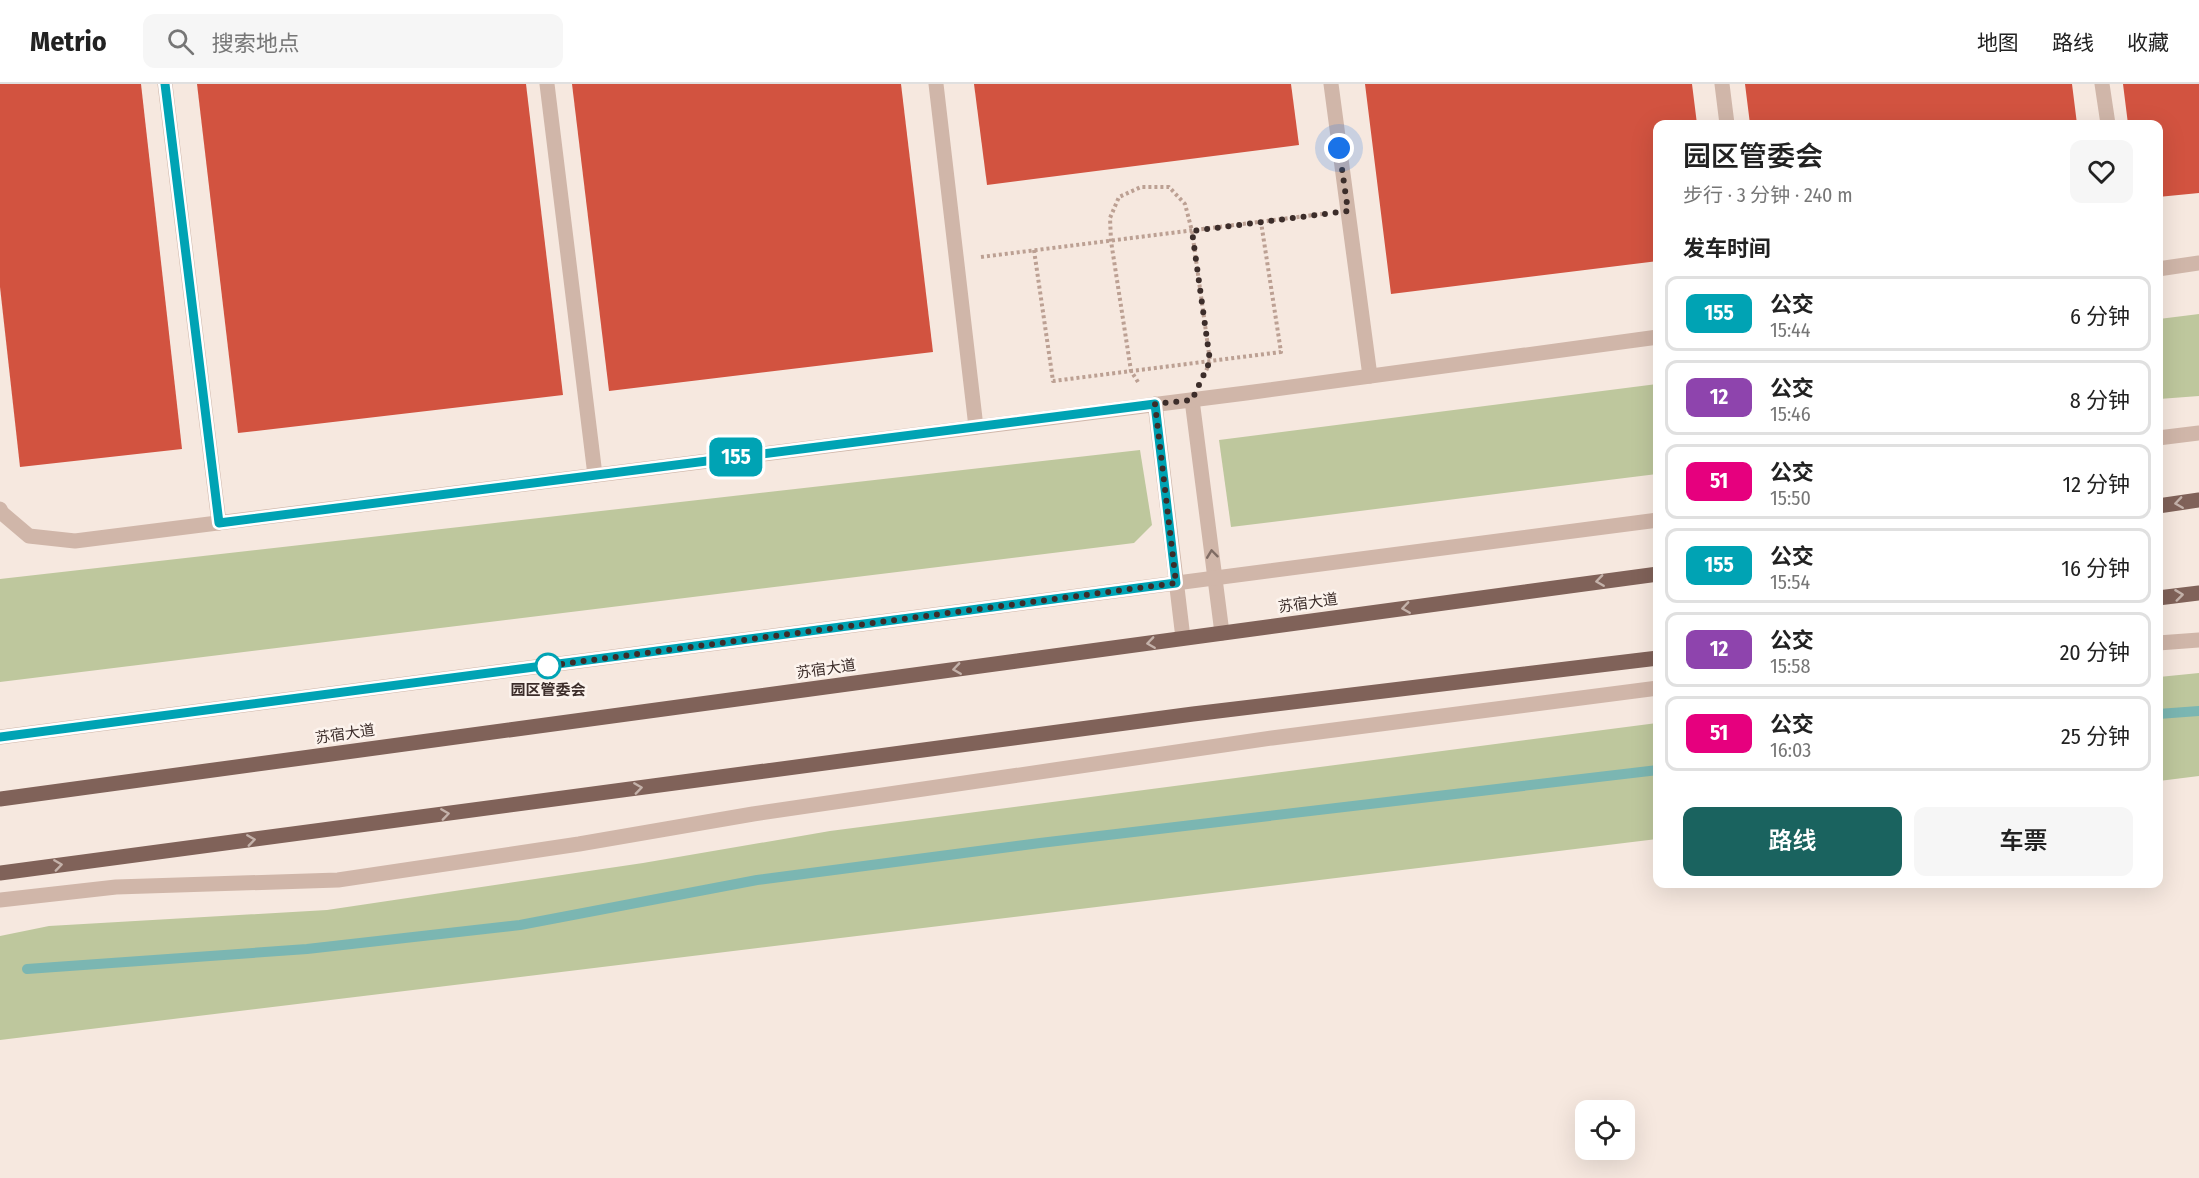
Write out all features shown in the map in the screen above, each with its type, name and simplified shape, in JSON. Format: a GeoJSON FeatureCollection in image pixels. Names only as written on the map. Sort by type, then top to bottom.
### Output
{"type":"FeatureCollection","features":[{"type":"Feature","properties":{"kind":"main road"},"geometry":{"type":"LineString","coordinates":[[2163,505],[2199,500]]}},
{"type":"Feature","properties":{"kind":"main road","name":"苏宿大道"},"geometry":{"type":"LineString","coordinates":[[0,800],[1653,575]]}},
{"type":"Feature","properties":{"kind":"main road"},"geometry":{"type":"LineString","coordinates":[[2163,597],[2199,593]]}},
{"type":"Feature","properties":{"kind":"main road"},"geometry":{"type":"LineString","coordinates":[[0,873],[1193,714],[1653,659]]}},
{"type":"Feature","properties":{"kind":"lane"},"geometry":{"type":"LineString","coordinates":[[165,84],[219,523]]}},
{"type":"Feature","properties":{"kind":"lane"},"geometry":{"type":"LineString","coordinates":[[547,84],[595,475]]}},
{"type":"Feature","properties":{"kind":"lane"},"geometry":{"type":"LineString","coordinates":[[936,84],[976,427]]}},
{"type":"Feature","properties":{"kind":"lane"},"geometry":{"type":"LineString","coordinates":[[1331,84],[1370,376]]}},
{"type":"Feature","properties":{"kind":"lane"},"geometry":{"type":"LineString","coordinates":[[1722,84],[1726,120]]}},
{"type":"Feature","properties":{"kind":"lane"},"geometry":{"type":"LineString","coordinates":[[2102,84],[2107,120]]}},
{"type":"Feature","properties":{"kind":"lane"},"geometry":{"type":"LineString","coordinates":[[2163,267],[2199,263]]}},
{"type":"Feature","properties":{"kind":"lane"},"geometry":{"type":"LineString","coordinates":[[0,509],[29,536],[75,541],[1192,400],[1653,338]]}},
{"type":"Feature","properties":{"kind":"lane"},"geometry":{"type":"LineString","coordinates":[[1192,400],[1222,633]]}},
{"type":"Feature","properties":{"kind":"lane"},"geometry":{"type":"LineString","coordinates":[[1155,404],[1183,638]]}},
{"type":"Feature","properties":{"kind":"lane"},"geometry":{"type":"LineString","coordinates":[[2163,437],[2199,433]]}},
{"type":"Feature","properties":{"kind":"lane"},"geometry":{"type":"LineString","coordinates":[[0,737],[1653,521]]}},
{"type":"Feature","properties":{"kind":"lane"},"geometry":{"type":"LineString","coordinates":[[2163,643],[2199,640]]}},
{"type":"Feature","properties":{"kind":"lane"},"geometry":{"type":"LineString","coordinates":[[0,900],[116,887],[338,880],[579,844],[753,814],[1272,738],[1653,689]]}},
{"type":"Feature","properties":{"kind":"path"},"geometry":{"type":"LineString","coordinates":[[1155,404],[1131,371],[1111,241],[1110,218],[1119,197],[1141,187],[1169,187],[1185,204],[1192,231],[1210,361],[1192,400]]}},
{"type":"Feature","properties":{"kind":"path"},"geometry":{"type":"LineString","coordinates":[[956,260],[1348,211]]}},
{"type":"Feature","properties":{"kind":"path"},"geometry":{"type":"LineString","coordinates":[[1034,250],[1053,381],[1281,352],[1261,222]]}},
{"type":"Feature","properties":{"kind":"green space"},"geometry":{"type":"Polygon","coordinates":[[[2199,314],[2199,396],[2163,399],[2163,318],[2199,314]]]}},
{"type":"Feature","properties":{"kind":"green space"},"geometry":{"type":"Polygon","coordinates":[[[1653,385],[1653,474],[1231,527],[1219,440],[1653,385]]]}},
{"type":"Feature","properties":{"kind":"green space"},"geometry":{"type":"Polygon","coordinates":[[[1140,450],[1152,525],[1134,543],[0,682],[0,579],[1140,450]]]}},
{"type":"Feature","properties":{"kind":"green space"},"geometry":{"type":"Polygon","coordinates":[[[2199,673],[2199,776],[2163,780],[2163,677],[2199,673]]]}},
{"type":"Feature","properties":{"kind":"green space"},"geometry":{"type":"Polygon","coordinates":[[[1653,724],[1653,839],[0,1040],[0,936],[49,926],[327,910],[643,863],[830,831],[1653,724]]]}},
{"type":"Feature","properties":{"kind":"building"},"geometry":{"type":"Polygon","coordinates":[[[0,84],[141,84],[182,449],[20,467],[0,287],[0,84]]]}},
{"type":"Feature","properties":{"kind":"building"},"geometry":{"type":"Polygon","coordinates":[[[197,84],[526,84],[563,395],[238,433],[197,84]]]}},
{"type":"Feature","properties":{"kind":"building"},"geometry":{"type":"Polygon","coordinates":[[[572,84],[901,84],[933,352],[609,391],[572,84]]]}},
{"type":"Feature","properties":{"kind":"building"},"geometry":{"type":"Polygon","coordinates":[[[974,84],[1291,84],[1299,145],[987,185],[974,84]]]}},
{"type":"Feature","properties":{"kind":"building"},"geometry":{"type":"Polygon","coordinates":[[[1365,84],[1692,84],[1696,120],[1653,120],[1653,262],[1391,294],[1365,84]]]}},
{"type":"Feature","properties":{"kind":"building"},"geometry":{"type":"Polygon","coordinates":[[[1745,84],[2072,84],[2076,120],[1750,120],[1745,84]]]}},
{"type":"Feature","properties":{"kind":"building"},"geometry":{"type":"Polygon","coordinates":[[[2123,84],[2199,84],[2199,193],[2163,197],[2163,120],[2128,120],[2123,84]]]}},
{"type":"Feature","properties":{"kind":"waterway"},"geometry":{"type":"LineString","coordinates":[[2163,714],[2199,711]]}},
{"type":"Feature","properties":{"kind":"waterway"},"geometry":{"type":"LineString","coordinates":[[27,969],[307,949],[520,925],[757,880],[1040,843],[1653,771]]}},
{"type":"Feature","properties":{"kind":"bus line","name":"155"},"geometry":{"type":"LineString","coordinates":[[0,737],[1176,583],[1155,404],[219,523],[165,84]]}},
{"type":"Feature","properties":{"kind":"place","name":"园区管委会"},"geometry":{"type":"Point","coordinates":[548,666]}},
{"type":"Feature","properties":{"kind":"route"},"geometry":{"type":"LineString","coordinates":[[548,666],[539,667],[1176,583],[1155,404],[1192,400],[1210,361],[1192,231],[1348,211],[1339,148]]}}]}
